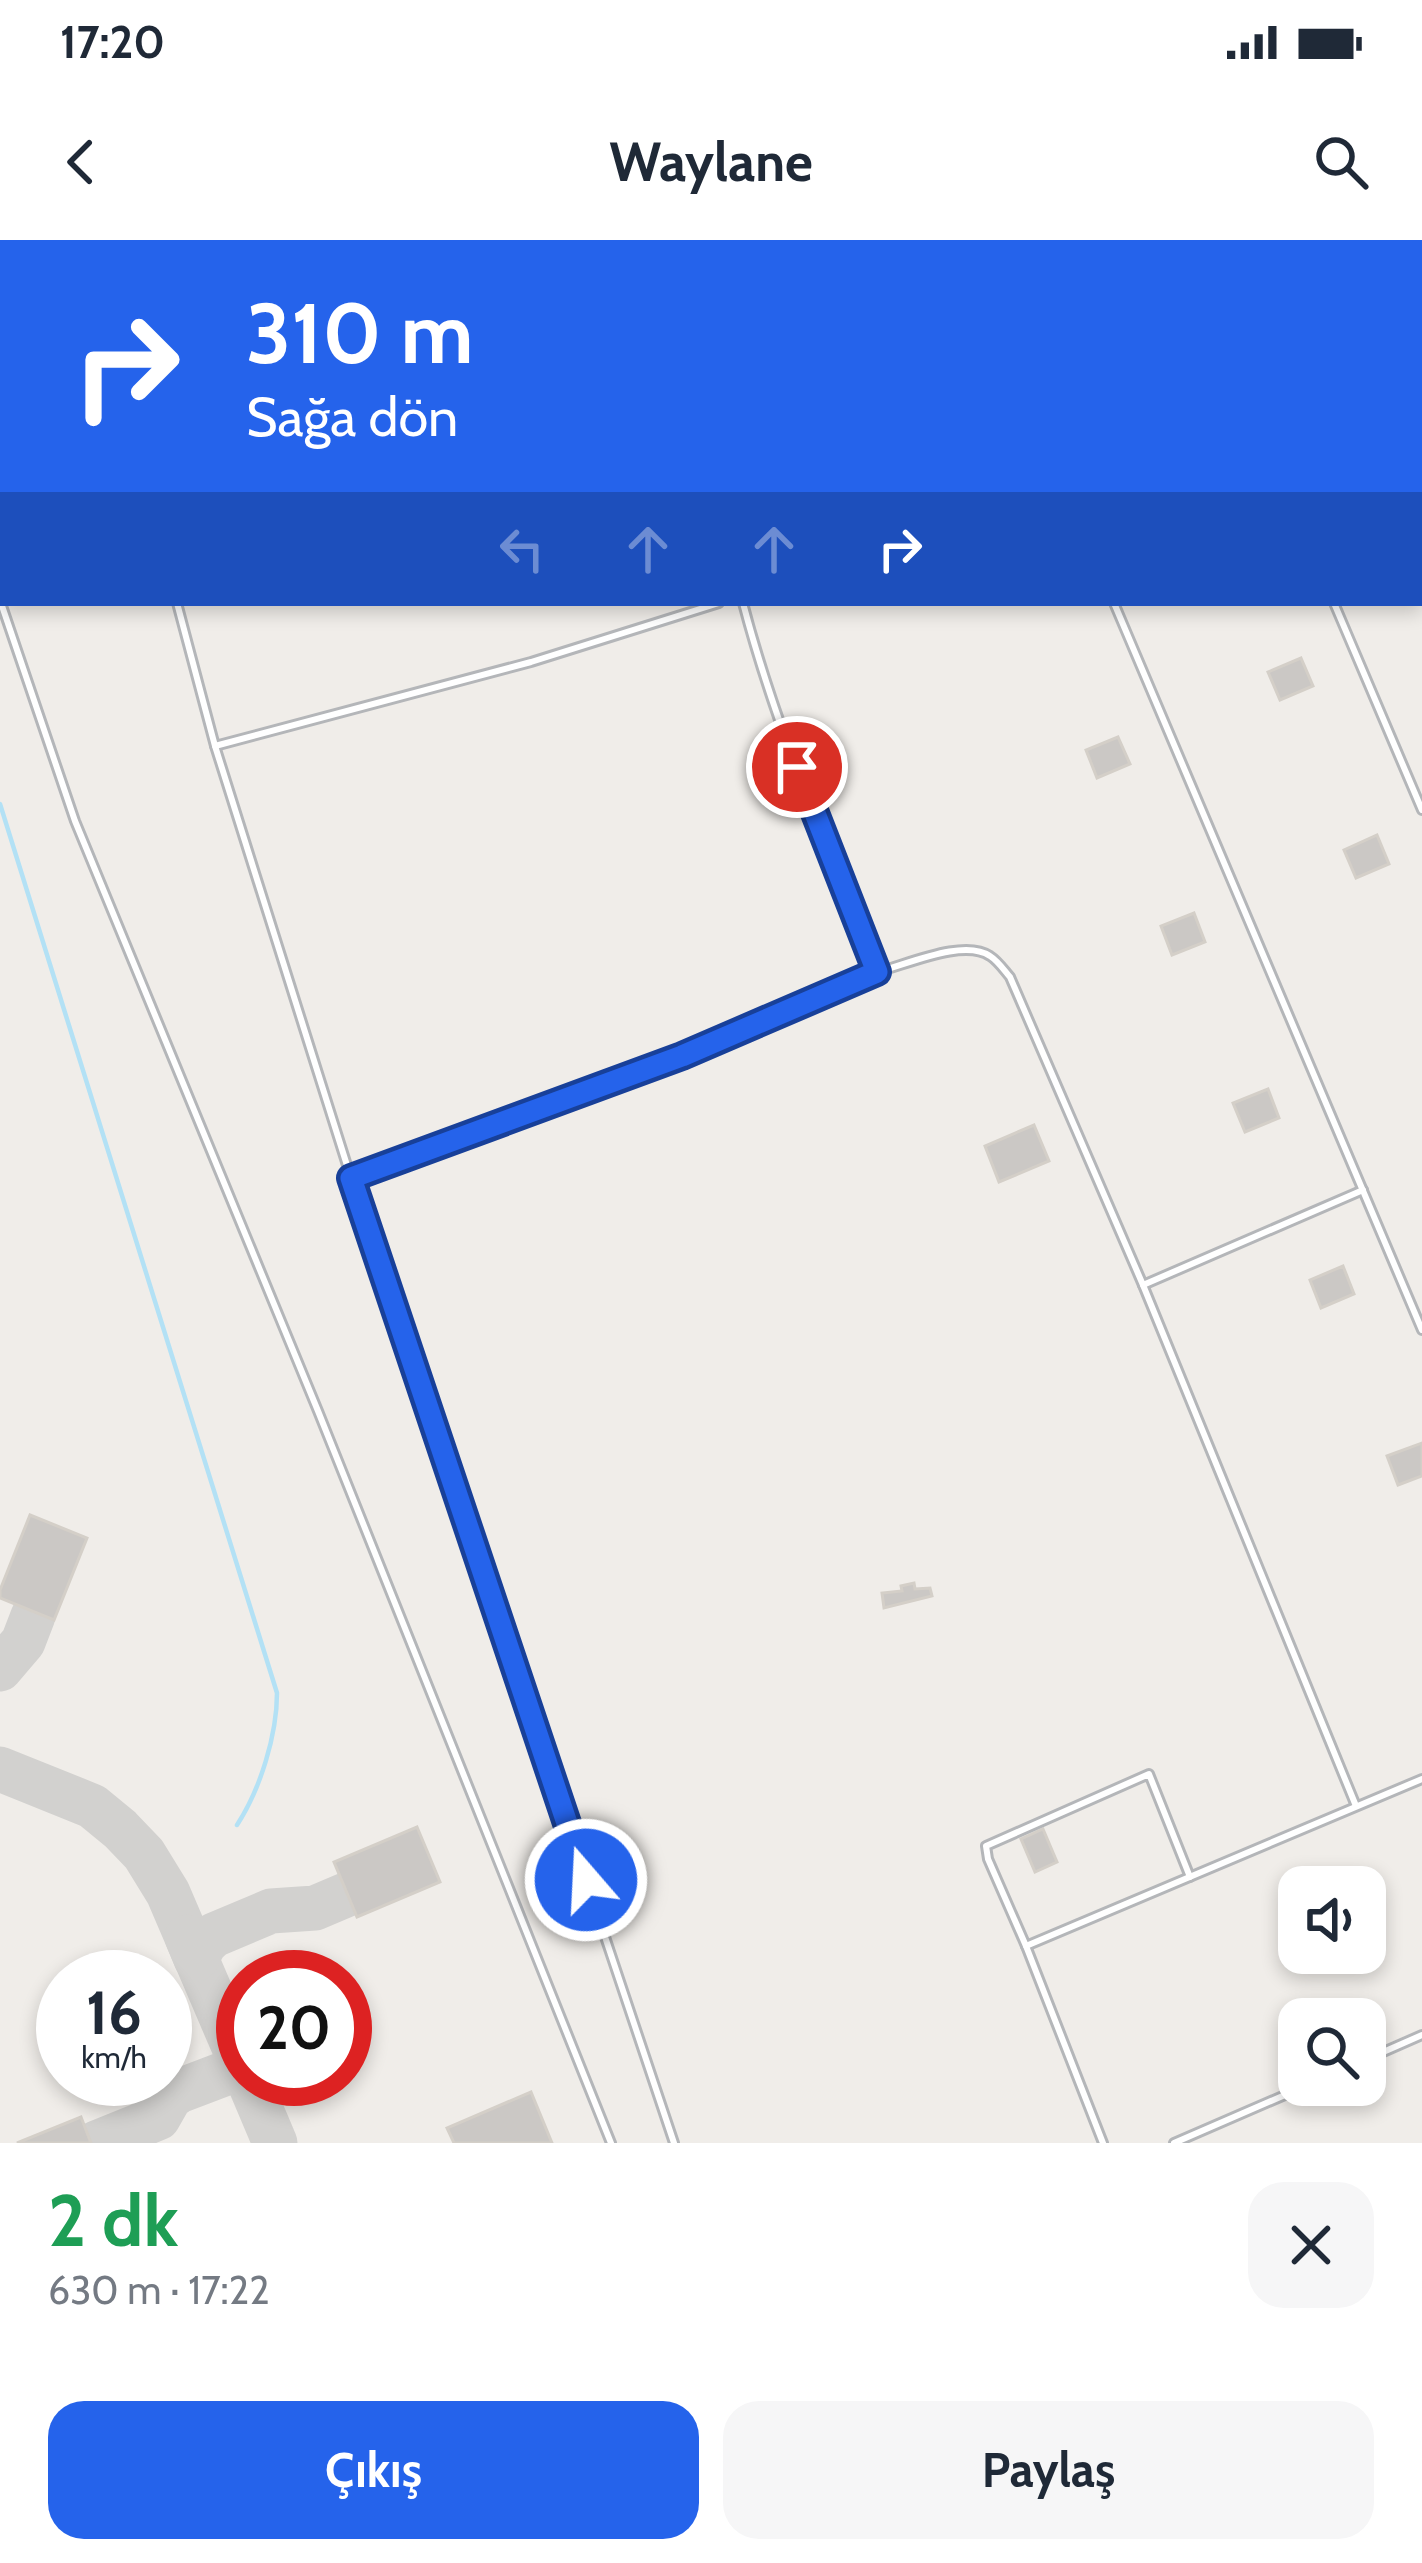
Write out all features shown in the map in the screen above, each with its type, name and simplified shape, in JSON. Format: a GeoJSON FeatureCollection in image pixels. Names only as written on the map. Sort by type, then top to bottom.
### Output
{"type":"FeatureCollection","features":[{"type":"Feature","properties":{"kind":"lane"},"geometry":{"type":"LineString","coordinates":[[2,606],[75,821],[336,1454],[611,2143]]}},
{"type":"Feature","properties":{"kind":"lane"},"geometry":{"type":"LineString","coordinates":[[178,606],[215,746],[351,1178],[674,2143]]}},
{"type":"Feature","properties":{"kind":"lane"},"geometry":{"type":"LineString","coordinates":[[215,746],[531,662],[709,606]]}},
{"type":"Feature","properties":{"kind":"lane"},"geometry":{"type":"LineString","coordinates":[[744,606],[797,767],[877,972]]}},
{"type":"Feature","properties":{"kind":"lane"},"geometry":{"type":"LineString","coordinates":[[1115,606],[1422,1330]]}},
{"type":"Feature","properties":{"kind":"lane"},"geometry":{"type":"LineString","coordinates":[[1335,606],[1422,810]]}},
{"type":"Feature","properties":{"kind":"lane"},"geometry":{"type":"LineString","coordinates":[[351,1178],[682,1056],[877,972],[953,950],[992,956],[1010,977],[1143,1285],[1356,1806]]}},
{"type":"Feature","properties":{"kind":"lane"},"geometry":{"type":"LineString","coordinates":[[1143,1285],[1364,1190]]}},
{"type":"Feature","properties":{"kind":"lane"},"geometry":{"type":"LineString","coordinates":[[1103,2143],[986,1846],[1149,1774],[1190,1877]]}},
{"type":"Feature","properties":{"kind":"lane"},"geometry":{"type":"LineString","coordinates":[[1026,1946],[1422,1779]]}},
{"type":"Feature","properties":{"kind":"lane"},"geometry":{"type":"LineString","coordinates":[[1386,2051],[1422,2035]]}},
{"type":"Feature","properties":{"kind":"lane"},"geometry":{"type":"LineString","coordinates":[[1174,2143],[1278,2098]]}},
{"type":"Feature","properties":{"kind":"building"},"geometry":{"type":"Polygon","coordinates":[[[1301,658],[1313,686],[1280,700],[1268,672],[1301,658]]]}},
{"type":"Feature","properties":{"kind":"building"},"geometry":{"type":"Polygon","coordinates":[[[1118,737],[1130,764],[1097,778],[1086,750],[1118,737]]]}},
{"type":"Feature","properties":{"kind":"building"},"geometry":{"type":"Polygon","coordinates":[[[1377,835],[1389,864],[1356,878],[1344,850],[1377,835]]]}},
{"type":"Feature","properties":{"kind":"building"},"geometry":{"type":"Polygon","coordinates":[[[1194,913],[1205,942],[1172,955],[1161,926],[1194,913]]]}},
{"type":"Feature","properties":{"kind":"building"},"geometry":{"type":"Polygon","coordinates":[[[1268,1089],[1279,1118],[1245,1132],[1233,1103],[1268,1089]]]}},
{"type":"Feature","properties":{"kind":"building"},"geometry":{"type":"Polygon","coordinates":[[[1034,1125],[1049,1161],[999,1182],[985,1146],[1034,1125]]]}},
{"type":"Feature","properties":{"kind":"building"},"geometry":{"type":"Polygon","coordinates":[[[1343,1266],[1354,1294],[1321,1308],[1310,1280],[1343,1266]]]}},
{"type":"Feature","properties":{"kind":"building"},"geometry":{"type":"Polygon","coordinates":[[[1422,1443],[1422,1476],[1398,1485],[1387,1456],[1422,1443]]]}},
{"type":"Feature","properties":{"kind":"building"},"geometry":{"type":"Polygon","coordinates":[[[30,1515],[87,1538],[54,1620],[0,1598],[30,1515]]]}},
{"type":"Feature","properties":{"kind":"building"},"geometry":{"type":"Polygon","coordinates":[[[914,1583],[915,1589],[930,1588],[932,1596],[884,1608],[882,1593],[902,1591],[901,1586],[914,1583]]]}},
{"type":"Feature","properties":{"kind":"building"},"geometry":{"type":"Polygon","coordinates":[[[417,1827],[440,1882],[357,1917],[334,1862],[417,1827]]]}},
{"type":"Feature","properties":{"kind":"building"},"geometry":{"type":"Polygon","coordinates":[[[1043,1829],[1057,1862],[1035,1872],[1021,1839],[1043,1829]]]}},
{"type":"Feature","properties":{"kind":"building"},"geometry":{"type":"Polygon","coordinates":[[[531,2092],[552,2143],[454,2143],[447,2128],[531,2092]]]}},
{"type":"Feature","properties":{"kind":"building"},"geometry":{"type":"Polygon","coordinates":[[[81,2117],[91,2143],[17,2143],[81,2117]]]}},
{"type":"Feature","properties":{"kind":"waterway"},"geometry":{"type":"LineString","coordinates":[[0,804],[277,1693],[266,1762],[237,1825]]}},
{"type":"Feature","properties":{"kind":"taxiway"},"geometry":{"type":"LineString","coordinates":[[0,1669],[23,1642],[33,1616]]}},
{"type":"Feature","properties":{"kind":"taxiway"},"geometry":{"type":"LineString","coordinates":[[0,1769],[92,1806],[144,1854],[168,1893],[216,2005]]}},
{"type":"Feature","properties":{"kind":"taxiway"},"geometry":{"type":"LineString","coordinates":[[187,1937],[196,1959],[214,1935],[271,1911],[315,1908],[348,1894]]}},
{"type":"Feature","properties":{"kind":"taxiway"},"geometry":{"type":"LineString","coordinates":[[96,2143],[158,2118],[170,2097],[216,2077]]}},
{"type":"Feature","properties":{"kind":"taxiway"},"geometry":{"type":"LineString","coordinates":[[259,2106],[275,2143]]}},
{"type":"Feature","properties":{"kind":"route"},"geometry":{"type":"LineString","coordinates":[[586,1880],[351,1178],[682,1056],[877,972],[797,767]]}}]}
